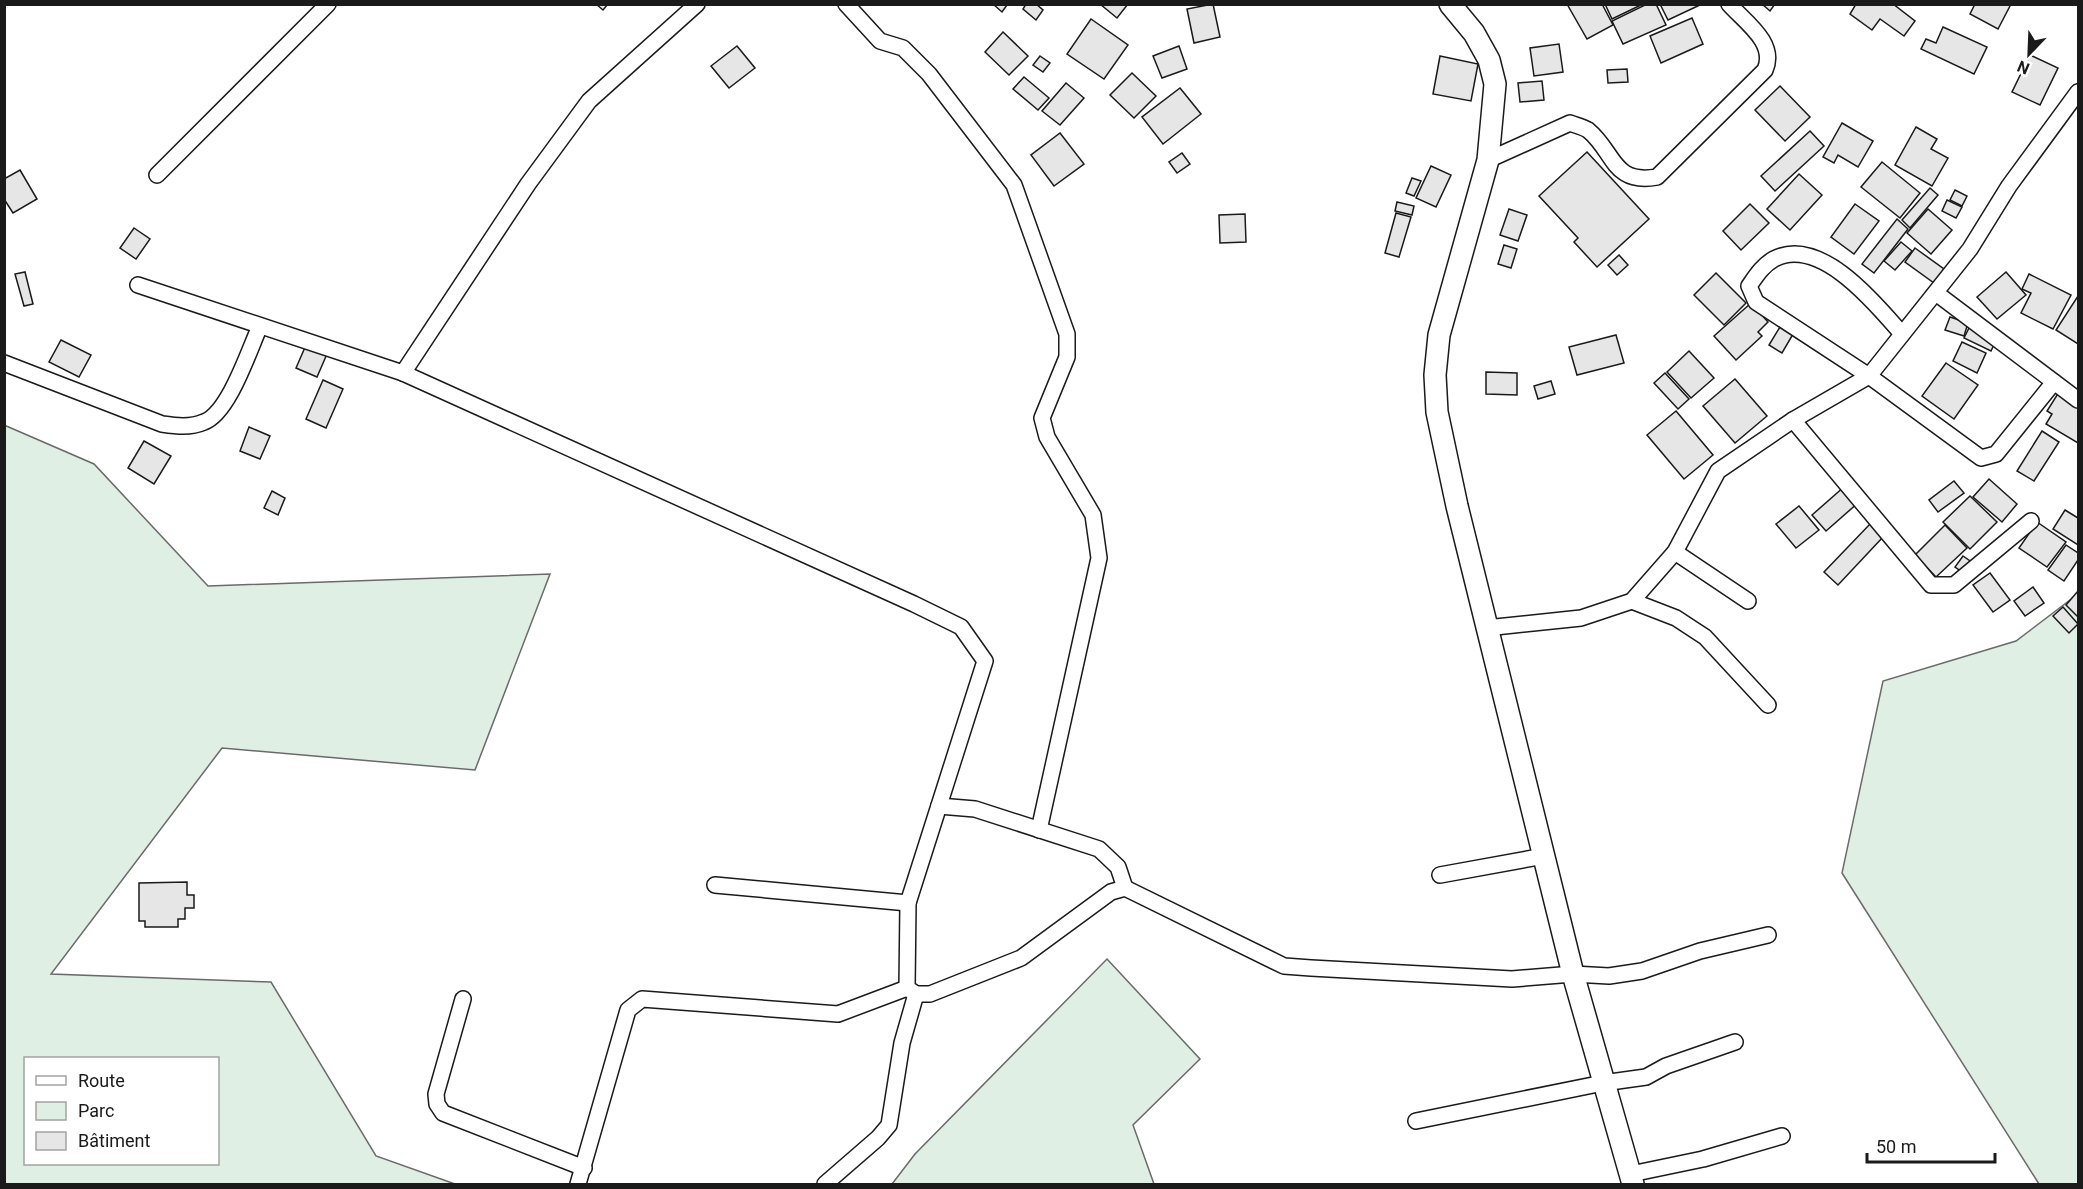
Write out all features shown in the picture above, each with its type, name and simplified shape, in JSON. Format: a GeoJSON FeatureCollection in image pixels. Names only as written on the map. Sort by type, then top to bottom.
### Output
{"type":"FeatureCollection","features":[{"type":"Feature","properties":{"kind":"street"},"geometry":{"type":"LineString","coordinates":[[157,175],[328,4]]}},
{"type":"Feature","properties":{"kind":"street"},"geometry":{"type":"LineString","coordinates":[[403,373],[528,184],[589,101],[697,4]]}},
{"type":"Feature","properties":{"kind":"street"},"geometry":{"type":"LineString","coordinates":[[846,4],[880,41],[903,48],[928,74],[1014,185],[1067,334],[1067,357],[1042,417],[1047,437],[1093,515],[1100,558],[1039,831]]}},
{"type":"Feature","properties":{"kind":"street"},"geometry":{"type":"LineString","coordinates":[[1450,4],[1474,33],[1489,60],[1495,84],[1488,160],[1443,316],[1435,375],[1442,446],[1486,628],[1603,1083],[1632,1179],[1782,1136]]}},
{"type":"Feature","properties":{"kind":"street"},"geometry":{"type":"LineString","coordinates":[[1488,160],[1570,123],[1587,130],[1623,173],[1639,180],[1657,177],[1765,70],[1770,59],[1766,45],[1729,4]]}},
{"type":"Feature","properties":{"kind":"street"},"geometry":{"type":"LineString","coordinates":[[1486,628],[1581,618],[1632,601],[1675,552],[1719,471],[1793,420],[1869,376],[1970,249],[2022,168],[2079,92]]}},
{"type":"Feature","properties":{"kind":"street"},"geometry":{"type":"LineString","coordinates":[[1902,334],[1864,290],[1808,254],[1775,258],[1761,269],[1749,286],[1756,302],[1869,376],[1981,458],[1996,454],[2054,382]]}},
{"type":"Feature","properties":{"kind":"street"},"geometry":{"type":"LineString","coordinates":[[138,285],[403,373],[961,627],[985,661],[908,903],[912,991],[889,1125],[878,1138],[825,1185]]}},
{"type":"Feature","properties":{"kind":"street"},"geometry":{"type":"LineString","coordinates":[[1936,293],[2079,400]]}},
{"type":"Feature","properties":{"kind":"street"},"geometry":{"type":"LineString","coordinates":[[4,363],[162,424],[180,427],[205,422],[223,407],[260,326]]}},
{"type":"Feature","properties":{"kind":"street"},"geometry":{"type":"LineString","coordinates":[[1793,420],[1931,585],[1954,585],[2031,521]]}},
{"type":"Feature","properties":{"kind":"street"},"geometry":{"type":"LineString","coordinates":[[1675,552],[1748,601]]}},
{"type":"Feature","properties":{"kind":"street"},"geometry":{"type":"LineString","coordinates":[[1632,601],[1676,618],[1704,637],[1768,705]]}},
{"type":"Feature","properties":{"kind":"street"},"geometry":{"type":"LineString","coordinates":[[939,806],[975,809],[1099,849],[1119,867],[1125,888]]}},
{"type":"Feature","properties":{"kind":"street"},"geometry":{"type":"LineString","coordinates":[[1440,875],[1544,856]]}},
{"type":"Feature","properties":{"kind":"street"},"geometry":{"type":"LineString","coordinates":[[715,885],[908,903]]}},
{"type":"Feature","properties":{"kind":"street"},"geometry":{"type":"LineString","coordinates":[[578,1185],[628,1010],[642,999],[838,1014],[912,991],[930,994],[1021,958],[1111,892],[1125,888],[1284,966],[1512,979],[1574,974],[1609,976],[1642,971],[1700,951],[1768,935]]}},
{"type":"Feature","properties":{"kind":"street"},"geometry":{"type":"LineString","coordinates":[[463,999],[436,1094],[437,1104],[444,1113],[584,1168]]}},
{"type":"Feature","properties":{"kind":"street"},"geometry":{"type":"LineString","coordinates":[[1416,1121],[1603,1083],[1646,1077],[1666,1066],[1735,1042]]}},
{"type":"Feature","properties":{"kind":"green space"},"geometry":{"type":"Polygon","coordinates":[[[4,425],[94,464],[208,586],[550,574],[475,770],[222,748],[51,974],[271,982],[376,1156],[455,1184],[5,1184],[4,425]]]}},
{"type":"Feature","properties":{"kind":"green space"},"geometry":{"type":"Polygon","coordinates":[[[2078,594],[2078,1184],[2039,1184],[1842,873],[1883,681],[2016,641],[2078,594]]]}},
{"type":"Feature","properties":{"kind":"green space"},"geometry":{"type":"Polygon","coordinates":[[[1107,959],[1200,1059],[1133,1125],[1154,1184],[892,1184],[915,1154],[1107,959]]]}},
{"type":"Feature","properties":{"kind":"building"},"geometry":{"type":"Polygon","coordinates":[[[596,4],[608,4],[603,10],[596,4]]]}},
{"type":"Feature","properties":{"kind":"building"},"geometry":{"type":"Polygon","coordinates":[[[993,4],[1007,4],[1007,5],[1002,12],[993,4]]]}},
{"type":"Feature","properties":{"kind":"building"},"geometry":{"type":"Polygon","coordinates":[[[1026,4],[1036,4],[1043,10],[1036,20],[1023,9],[1026,4]]]}},
{"type":"Feature","properties":{"kind":"building"},"geometry":{"type":"Polygon","coordinates":[[[1100,4],[1128,4],[1117,18],[1100,4]]]}},
{"type":"Feature","properties":{"kind":"building"},"geometry":{"type":"Polygon","coordinates":[[[1213,4],[1220,37],[1194,43],[1187,9],[1213,4]]]}},
{"type":"Feature","properties":{"kind":"building"},"geometry":{"type":"Polygon","coordinates":[[[1567,4],[1602,4],[1613,25],[1587,39],[1567,4]]]}},
{"type":"Feature","properties":{"kind":"building"},"geometry":{"type":"Polygon","coordinates":[[[1605,4],[1643,4],[1612,19],[1605,4]]]}},
{"type":"Feature","properties":{"kind":"building"},"geometry":{"type":"Polygon","coordinates":[[[1647,4],[1656,4],[1666,25],[1623,44],[1612,21],[1647,4]]]}},
{"type":"Feature","properties":{"kind":"building"},"geometry":{"type":"Polygon","coordinates":[[[1660,4],[1702,4],[1668,20],[1660,4]]]}},
{"type":"Feature","properties":{"kind":"building"},"geometry":{"type":"Polygon","coordinates":[[[1762,4],[1775,4],[1770,11],[1762,4]]]}},
{"type":"Feature","properties":{"kind":"building"},"geometry":{"type":"Polygon","coordinates":[[[1856,4],[1893,4],[1915,21],[1904,36],[1880,19],[1872,30],[1850,14],[1856,4]]]}},
{"type":"Feature","properties":{"kind":"building"},"geometry":{"type":"Polygon","coordinates":[[[1975,4],[2011,4],[1998,29],[1970,14],[1975,4]]]}},
{"type":"Feature","properties":{"kind":"building"},"geometry":{"type":"Polygon","coordinates":[[[1692,18],[1703,44],[1661,63],[1650,36],[1692,18]]]}},
{"type":"Feature","properties":{"kind":"building"},"geometry":{"type":"Polygon","coordinates":[[[1091,19],[1128,45],[1104,79],[1067,54],[1091,19]]]}},
{"type":"Feature","properties":{"kind":"building"},"geometry":{"type":"Polygon","coordinates":[[[1943,27],[1987,47],[1974,74],[1921,49],[1926,39],[1936,43],[1943,27]]]}},
{"type":"Feature","properties":{"kind":"building"},"geometry":{"type":"Polygon","coordinates":[[[1003,32],[1028,56],[1009,75],[985,52],[1003,32]]]}},
{"type":"Feature","properties":{"kind":"building"},"geometry":{"type":"Polygon","coordinates":[[[1559,44],[1563,72],[1534,76],[1530,48],[1559,44]]]}},
{"type":"Feature","properties":{"kind":"building"},"geometry":{"type":"Polygon","coordinates":[[[737,46],[755,68],[729,88],[711,66],[737,46]]]}},
{"type":"Feature","properties":{"kind":"building"},"geometry":{"type":"Polygon","coordinates":[[[1179,46],[1187,69],[1162,78],[1153,56],[1179,46]]]}},
{"type":"Feature","properties":{"kind":"building"},"geometry":{"type":"Polygon","coordinates":[[[2030,55],[2058,68],[2040,105],[2012,92],[2030,55]]]}},
{"type":"Feature","properties":{"kind":"building"},"geometry":{"type":"Polygon","coordinates":[[[1040,56],[1050,63],[1043,72],[1033,65],[1040,56]]]}},
{"type":"Feature","properties":{"kind":"building"},"geometry":{"type":"Polygon","coordinates":[[[1440,56],[1478,64],[1471,101],[1433,94],[1440,56]]]}},
{"type":"Feature","properties":{"kind":"building"},"geometry":{"type":"Polygon","coordinates":[[[1627,69],[1628,82],[1608,83],[1607,70],[1627,69]]]}},
{"type":"Feature","properties":{"kind":"building"},"geometry":{"type":"Polygon","coordinates":[[[1132,73],[1156,96],[1134,118],[1110,95],[1132,73]]]}},
{"type":"Feature","properties":{"kind":"building"},"geometry":{"type":"Polygon","coordinates":[[[1024,77],[1049,98],[1038,110],[1013,89],[1024,77]]]}},
{"type":"Feature","properties":{"kind":"building"},"geometry":{"type":"Polygon","coordinates":[[[1542,81],[1544,100],[1520,102],[1518,83],[1542,81]]]}},
{"type":"Feature","properties":{"kind":"building"},"geometry":{"type":"Polygon","coordinates":[[[1066,83],[1084,98],[1060,125],[1042,111],[1066,83]]]}},
{"type":"Feature","properties":{"kind":"building"},"geometry":{"type":"Polygon","coordinates":[[[1780,86],[1810,117],[1785,141],[1755,110],[1780,86]]]}},
{"type":"Feature","properties":{"kind":"building"},"geometry":{"type":"Polygon","coordinates":[[[1180,88],[1201,114],[1163,144],[1142,117],[1180,88]]]}},
{"type":"Feature","properties":{"kind":"building"},"geometry":{"type":"Polygon","coordinates":[[[1842,123],[1873,141],[1858,167],[1838,155],[1834,163],[1823,157],[1842,123]]]}},
{"type":"Feature","properties":{"kind":"building"},"geometry":{"type":"Polygon","coordinates":[[[1916,127],[1937,139],[1931,149],[1948,158],[1932,186],[1895,165],[1916,127]]]}},
{"type":"Feature","properties":{"kind":"building"},"geometry":{"type":"Polygon","coordinates":[[[1810,131],[1824,146],[1775,191],[1761,176],[1810,131]]]}},
{"type":"Feature","properties":{"kind":"building"},"geometry":{"type":"Polygon","coordinates":[[[1060,133],[1084,164],[1054,186],[1031,155],[1060,133]]]}},
{"type":"Feature","properties":{"kind":"building"},"geometry":{"type":"Polygon","coordinates":[[[1587,152],[1649,219],[1597,267],[1574,242],[1578,238],[1539,196],[1587,152]]]}},
{"type":"Feature","properties":{"kind":"building"},"geometry":{"type":"Polygon","coordinates":[[[1182,153],[1190,164],[1177,173],[1169,162],[1182,153]]]}},
{"type":"Feature","properties":{"kind":"building"},"geometry":{"type":"Polygon","coordinates":[[[1882,162],[1920,193],[1900,218],[1861,187],[1882,162]]]}},
{"type":"Feature","properties":{"kind":"building"},"geometry":{"type":"Polygon","coordinates":[[[1431,166],[1451,175],[1436,207],[1416,198],[1431,166]]]}},
{"type":"Feature","properties":{"kind":"building"},"geometry":{"type":"Polygon","coordinates":[[[20,170],[37,199],[13,213],[4,199],[4,179],[20,170]]]}},
{"type":"Feature","properties":{"kind":"building"},"geometry":{"type":"Polygon","coordinates":[[[1799,174],[1822,195],[1790,230],[1767,209],[1799,174]]]}},
{"type":"Feature","properties":{"kind":"building"},"geometry":{"type":"Polygon","coordinates":[[[1412,178],[1421,181],[1414,196],[1406,193],[1412,178]]]}},
{"type":"Feature","properties":{"kind":"building"},"geometry":{"type":"Polygon","coordinates":[[[1930,188],[1938,195],[1910,228],[1902,220],[1930,188]]]}},
{"type":"Feature","properties":{"kind":"building"},"geometry":{"type":"Polygon","coordinates":[[[1955,190],[1967,196],[1962,206],[1950,200],[1955,190]]]}},
{"type":"Feature","properties":{"kind":"building"},"geometry":{"type":"Polygon","coordinates":[[[1947,200],[1962,207],[1956,218],[1942,211],[1947,200]]]}},
{"type":"Feature","properties":{"kind":"building"},"geometry":{"type":"Polygon","coordinates":[[[1397,202],[1414,206],[1412,215],[1395,211],[1397,202]]]}},
{"type":"Feature","properties":{"kind":"building"},"geometry":{"type":"Polygon","coordinates":[[[1750,204],[1769,223],[1741,250],[1723,231],[1750,204]]]}},
{"type":"Feature","properties":{"kind":"building"},"geometry":{"type":"Polygon","coordinates":[[[1855,204],[1879,221],[1854,254],[1831,237],[1855,204]]]}},
{"type":"Feature","properties":{"kind":"building"},"geometry":{"type":"Polygon","coordinates":[[[1509,209],[1527,215],[1518,241],[1500,235],[1509,209]]]}},
{"type":"Feature","properties":{"kind":"building"},"geometry":{"type":"Polygon","coordinates":[[[1928,209],[1952,230],[1931,254],[1907,233],[1928,209]]]}},
{"type":"Feature","properties":{"kind":"building"},"geometry":{"type":"Polygon","coordinates":[[[1396,213],[1411,217],[1399,257],[1385,253],[1396,213]]]}},
{"type":"Feature","properties":{"kind":"building"},"geometry":{"type":"Polygon","coordinates":[[[1245,214],[1246,242],[1220,243],[1219,215],[1245,214]]]}},
{"type":"Feature","properties":{"kind":"building"},"geometry":{"type":"Polygon","coordinates":[[[1897,219],[1908,229],[1874,273],[1862,264],[1897,219]]]}},
{"type":"Feature","properties":{"kind":"building"},"geometry":{"type":"Polygon","coordinates":[[[134,228],[150,239],[136,259],[120,248],[134,228]]]}},
{"type":"Feature","properties":{"kind":"building"},"geometry":{"type":"Polygon","coordinates":[[[1901,242],[1912,251],[1895,270],[1884,261],[1901,242]]]}},
{"type":"Feature","properties":{"kind":"building"},"geometry":{"type":"Polygon","coordinates":[[[1504,245],[1517,249],[1511,268],[1498,264],[1504,245]]]}},
{"type":"Feature","properties":{"kind":"building"},"geometry":{"type":"Polygon","coordinates":[[[1915,248],[1944,269],[1934,283],[1905,262],[1915,248]]]}},
{"type":"Feature","properties":{"kind":"building"},"geometry":{"type":"Polygon","coordinates":[[[1619,255],[1628,265],[1617,275],[1608,265],[1619,255]]]}},
{"type":"Feature","properties":{"kind":"building"},"geometry":{"type":"Polygon","coordinates":[[[25,272],[33,304],[24,306],[15,274],[25,272]]]}},
{"type":"Feature","properties":{"kind":"building"},"geometry":{"type":"Polygon","coordinates":[[[2006,272],[2026,295],[1997,319],[1977,297],[2006,272]]]}},
{"type":"Feature","properties":{"kind":"building"},"geometry":{"type":"Polygon","coordinates":[[[1716,273],[1746,303],[1724,325],[1694,295],[1716,273]]]}},
{"type":"Feature","properties":{"kind":"building"},"geometry":{"type":"Polygon","coordinates":[[[2029,274],[2071,295],[2053,329],[2021,313],[2031,293],[2022,289],[2029,274]]]}},
{"type":"Feature","properties":{"kind":"building"},"geometry":{"type":"Polygon","coordinates":[[[2078,296],[2078,344],[2056,330],[2078,296]]]}},
{"type":"Feature","properties":{"kind":"building"},"geometry":{"type":"Polygon","coordinates":[[[1751,303],[1768,322],[1758,332],[1762,336],[1736,360],[1714,336],[1751,303]]]}},
{"type":"Feature","properties":{"kind":"building"},"geometry":{"type":"Polygon","coordinates":[[[1950,317],[1968,323],[1964,336],[1945,330],[1950,317]]]}},
{"type":"Feature","properties":{"kind":"building"},"geometry":{"type":"Polygon","coordinates":[[[1783,322],[1796,329],[1782,353],[1769,345],[1783,322]]]}},
{"type":"Feature","properties":{"kind":"building"},"geometry":{"type":"Polygon","coordinates":[[[1971,324],[1998,336],[1991,351],[1964,338],[1971,324]]]}},
{"type":"Feature","properties":{"kind":"building"},"geometry":{"type":"Polygon","coordinates":[[[1616,335],[1624,363],[1577,375],[1569,347],[1616,335]]]}},
{"type":"Feature","properties":{"kind":"building"},"geometry":{"type":"Polygon","coordinates":[[[61,340],[91,355],[79,377],[49,362],[61,340]]]}},
{"type":"Feature","properties":{"kind":"building"},"geometry":{"type":"Polygon","coordinates":[[[1962,342],[1986,353],[1977,373],[1953,361],[1962,342]]]}},
{"type":"Feature","properties":{"kind":"building"},"geometry":{"type":"Polygon","coordinates":[[[306,345],[327,354],[317,377],[296,368],[306,345]]]}},
{"type":"Feature","properties":{"kind":"building"},"geometry":{"type":"Polygon","coordinates":[[[1689,351],[1714,378],[1691,398],[1667,372],[1689,351]]]}},
{"type":"Feature","properties":{"kind":"building"},"geometry":{"type":"Polygon","coordinates":[[[1946,363],[1978,385],[1954,419],[1922,396],[1946,363]]]}},
{"type":"Feature","properties":{"kind":"building"},"geometry":{"type":"Polygon","coordinates":[[[1486,372],[1517,373],[1517,395],[1486,394],[1486,372]]]}},
{"type":"Feature","properties":{"kind":"building"},"geometry":{"type":"Polygon","coordinates":[[[1665,373],[1689,399],[1678,409],[1654,383],[1665,373]]]}},
{"type":"Feature","properties":{"kind":"building"},"geometry":{"type":"Polygon","coordinates":[[[1735,379],[1767,416],[1735,443],[1703,406],[1735,379]]]}},
{"type":"Feature","properties":{"kind":"building"},"geometry":{"type":"Polygon","coordinates":[[[323,380],[343,389],[326,428],[306,419],[323,380]]]}},
{"type":"Feature","properties":{"kind":"building"},"geometry":{"type":"Polygon","coordinates":[[[1551,381],[1555,394],[1538,399],[1534,386],[1551,381]]]}},
{"type":"Feature","properties":{"kind":"building"},"geometry":{"type":"Polygon","coordinates":[[[2059,392],[2078,403],[2078,443],[2046,424],[2052,414],[2047,411],[2059,392]]]}},
{"type":"Feature","properties":{"kind":"building"},"geometry":{"type":"Polygon","coordinates":[[[1676,411],[1713,455],[1684,479],[1647,435],[1676,411]]]}},
{"type":"Feature","properties":{"kind":"building"},"geometry":{"type":"Polygon","coordinates":[[[249,427],[270,436],[260,459],[240,451],[249,427]]]}},
{"type":"Feature","properties":{"kind":"building"},"geometry":{"type":"Polygon","coordinates":[[[2042,431],[2059,442],[2034,481],[2017,471],[2042,431]]]}},
{"type":"Feature","properties":{"kind":"building"},"geometry":{"type":"Polygon","coordinates":[[[144,441],[171,456],[154,484],[128,468],[144,441]]]}},
{"type":"Feature","properties":{"kind":"building"},"geometry":{"type":"Polygon","coordinates":[[[1989,479],[2017,504],[2002,522],[1973,497],[1989,479]]]}},
{"type":"Feature","properties":{"kind":"building"},"geometry":{"type":"Polygon","coordinates":[[[1954,481],[1964,493],[1938,512],[1929,500],[1954,481]]]}},
{"type":"Feature","properties":{"kind":"building"},"geometry":{"type":"Polygon","coordinates":[[[1845,486],[1859,502],[1826,531],[1812,515],[1845,486]]]}},
{"type":"Feature","properties":{"kind":"building"},"geometry":{"type":"Polygon","coordinates":[[[272,491],[285,498],[278,515],[264,508],[272,491]]]}},
{"type":"Feature","properties":{"kind":"building"},"geometry":{"type":"Polygon","coordinates":[[[1970,496],[1997,522],[1970,549],[1943,522],[1970,496]]]}},
{"type":"Feature","properties":{"kind":"building"},"geometry":{"type":"Polygon","coordinates":[[[1799,506],[1819,530],[1796,548],[1776,524],[1799,506]]]}},
{"type":"Feature","properties":{"kind":"building"},"geometry":{"type":"Polygon","coordinates":[[[2065,510],[2078,518],[2078,545],[2053,529],[2065,510]]]}},
{"type":"Feature","properties":{"kind":"building"},"geometry":{"type":"Polygon","coordinates":[[[2037,522],[2066,542],[2047,567],[2019,548],[2037,522]]]}},
{"type":"Feature","properties":{"kind":"building"},"geometry":{"type":"Polygon","coordinates":[[[1870,524],[1883,537],[1838,585],[1824,572],[1870,524]]]}},
{"type":"Feature","properties":{"kind":"building"},"geometry":{"type":"Polygon","coordinates":[[[1945,525],[1967,548],[1936,577],[1915,555],[1945,525]]]}},
{"type":"Feature","properties":{"kind":"building"},"geometry":{"type":"Polygon","coordinates":[[[2066,545],[2078,553],[2078,560],[2064,581],[2048,570],[2066,545]]]}},
{"type":"Feature","properties":{"kind":"building"},"geometry":{"type":"Polygon","coordinates":[[[1963,556],[1973,563],[1965,574],[1955,567],[1963,556]]]}},
{"type":"Feature","properties":{"kind":"building"},"geometry":{"type":"Polygon","coordinates":[[[1990,573],[2010,600],[1993,612],[1973,585],[1990,573]]]}},
{"type":"Feature","properties":{"kind":"building"},"geometry":{"type":"Polygon","coordinates":[[[2033,587],[2044,603],[2025,616],[2014,601],[2033,587]]]}},
{"type":"Feature","properties":{"kind":"building"},"geometry":{"type":"Polygon","coordinates":[[[2078,591],[2078,617],[2066,605],[2078,591]]]}},
{"type":"Feature","properties":{"kind":"building"},"geometry":{"type":"Polygon","coordinates":[[[2063,607],[2078,624],[2069,633],[2053,616],[2063,607]]]}},
{"type":"Feature","properties":{"kind":"building"},"geometry":{"type":"Polygon","coordinates":[[[187,882],[187,895],[194,895],[194,908],[185,908],[185,919],[178,919],[178,927],[145,927],[145,921],[139,921],[139,883],[187,882]]]}}]}
